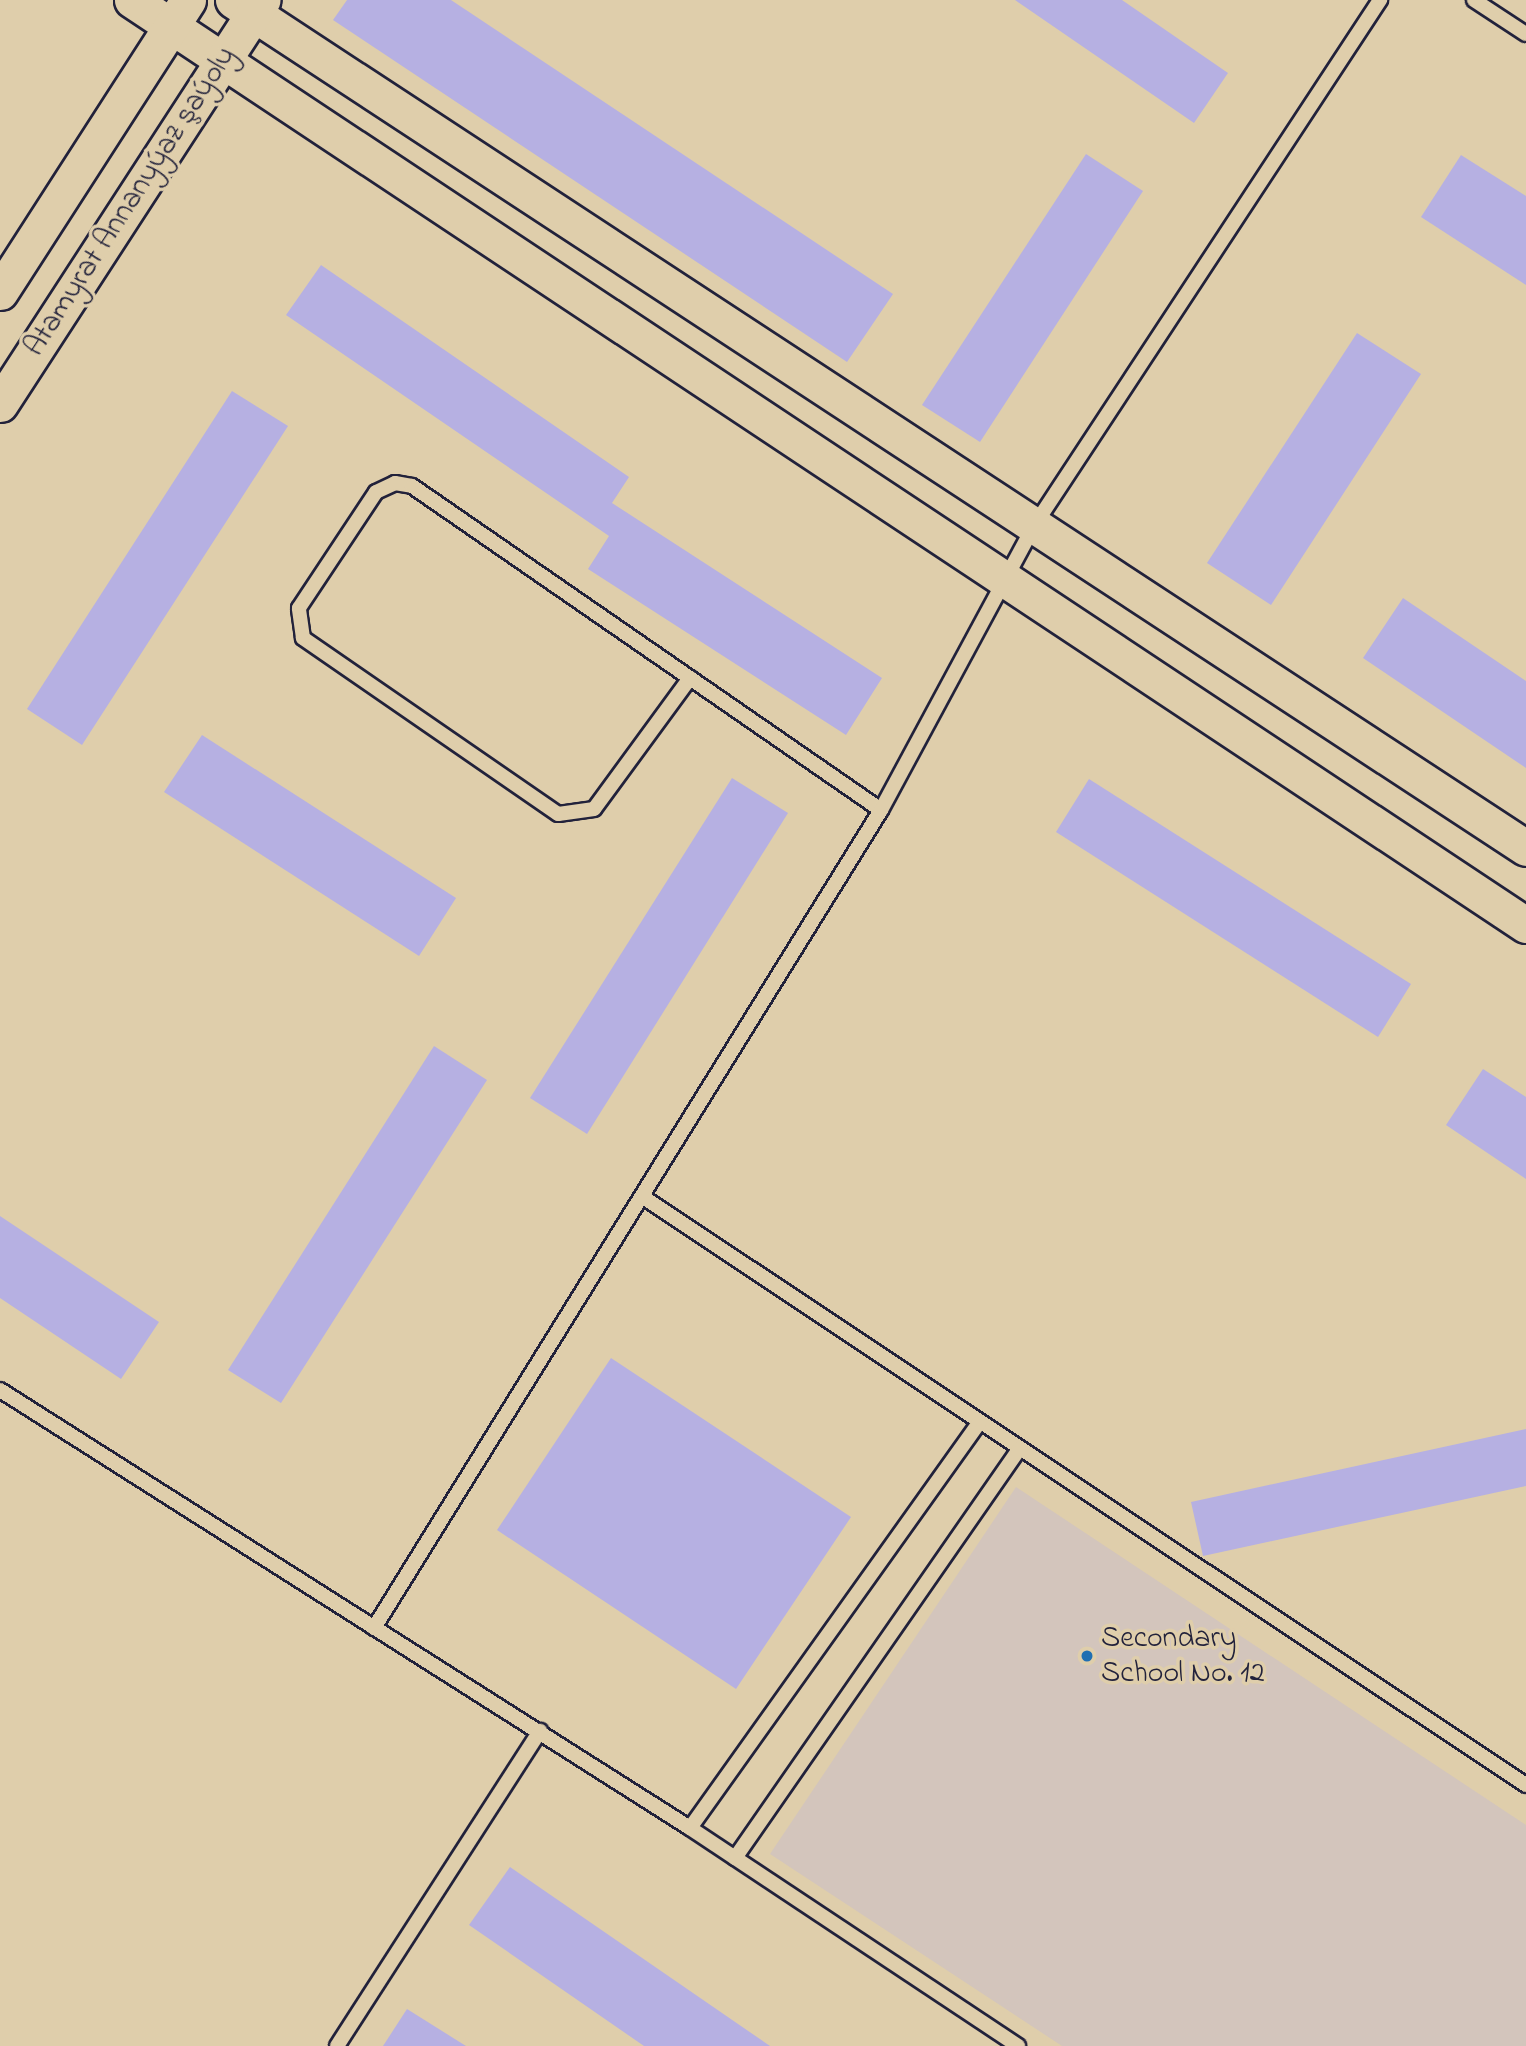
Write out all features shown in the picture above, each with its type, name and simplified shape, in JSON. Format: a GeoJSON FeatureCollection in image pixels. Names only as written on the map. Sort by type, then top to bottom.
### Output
{"type":"FeatureCollection","features":[{"type":"Feature","properties":{"kind":"street"},"geometry":{"type":"LineString","coordinates":[[132,0],[180,13],[221,63],[1526,925]]}},
{"type":"Feature","properties":{"kind":"street"},"geometry":{"type":"LineString","coordinates":[[249,5],[1034,526],[1526,848]]}},
{"type":"Feature","properties":{"kind":"street","name":"Atamyrat Annanyýaz şaýoly"},"geometry":{"type":"LineString","coordinates":[[0,404],[221,63],[249,5]]}},
{"type":"Feature","properties":{"kind":"street","name":"Atamyrat Annanyýaz şaýoly"},"geometry":{"type":"LineString","coordinates":[[0,292],[180,13]]}},
{"type":"Feature","properties":{"kind":"lane"},"geometry":{"type":"LineString","coordinates":[[374,1628],[881,810],[1007,581],[1034,526],[1380,0]]}},
{"type":"Feature","properties":{"kind":"lane"},"geometry":{"type":"LineString","coordinates":[[1474,0],[1526,34]]}},
{"type":"Feature","properties":{"kind":"lane"},"geometry":{"type":"LineString","coordinates":[[690,678],[594,809],[558,814],[303,638],[299,608],[376,492],[395,483],[412,486],[690,678],[881,810]]}},
{"type":"Feature","properties":{"kind":"lane"},"geometry":{"type":"LineString","coordinates":[[643,1197],[1526,1785]]}},
{"type":"Feature","properties":{"kind":"lane"},"geometry":{"type":"LineString","coordinates":[[0,1390],[540,1731],[1018,2046]]}},
{"type":"Feature","properties":{"kind":"lane"},"geometry":{"type":"LineString","coordinates":[[690,1828],[979,1423]]}},
{"type":"Feature","properties":{"kind":"lane"},"geometry":{"type":"LineString","coordinates":[[734,1858],[1020,1448]]}},
{"type":"Feature","properties":{"kind":"lane"},"geometry":{"type":"LineString","coordinates":[[338,2046],[540,1731]]}},
{"type":"Feature","properties":{"kind":"shaded area","name":"Secondary School No. 12"},"geometry":{"type":"Polygon","coordinates":[[[1016,1487],[1526,1825],[1526,2046],[1062,2046],[770,1854],[1016,1487]]]}},
{"type":"Feature","properties":{"kind":"building"},"geometry":{"type":"Polygon","coordinates":[[[347,0],[451,0],[893,294],[847,362],[333,20],[347,0]]]}},
{"type":"Feature","properties":{"kind":"building"},"geometry":{"type":"Polygon","coordinates":[[[1015,0],[1122,0],[1228,73],[1194,123],[1015,0]]]}},
{"type":"Feature","properties":{"kind":"building"},"geometry":{"type":"Polygon","coordinates":[[[1086,154],[1143,191],[980,442],[922,405],[1086,154]]]}},
{"type":"Feature","properties":{"kind":"building"},"geometry":{"type":"Polygon","coordinates":[[[1461,155],[1526,196],[1526,285],[1421,217],[1461,155]]]}},
{"type":"Feature","properties":{"kind":"building"},"geometry":{"type":"Polygon","coordinates":[[[321,265],[629,477],[612,503],[882,678],[846,735],[588,569],[609,536],[286,315],[321,265]]]}},
{"type":"Feature","properties":{"kind":"building"},"geometry":{"type":"Polygon","coordinates":[[[1357,333],[1421,374],[1271,605],[1207,563],[1357,333]]]}},
{"type":"Feature","properties":{"kind":"building"},"geometry":{"type":"Polygon","coordinates":[[[232,391],[288,426],[82,745],[27,709],[232,391]]]}},
{"type":"Feature","properties":{"kind":"building"},"geometry":{"type":"Polygon","coordinates":[[[1403,598],[1526,681],[1526,768],[1363,658],[1403,598]]]}},
{"type":"Feature","properties":{"kind":"building"},"geometry":{"type":"Polygon","coordinates":[[[202,735],[456,898],[419,956],[164,792],[202,735]]]}},
{"type":"Feature","properties":{"kind":"building"},"geometry":{"type":"Polygon","coordinates":[[[732,778],[788,813],[587,1134],[530,1098],[732,778]]]}},
{"type":"Feature","properties":{"kind":"building"},"geometry":{"type":"Polygon","coordinates":[[[1089,779],[1411,984],[1378,1037],[1056,832],[1089,779]]]}},
{"type":"Feature","properties":{"kind":"building"},"geometry":{"type":"Polygon","coordinates":[[[434,1046],[487,1080],[281,1403],[228,1370],[434,1046]]]}},
{"type":"Feature","properties":{"kind":"building"},"geometry":{"type":"Polygon","coordinates":[[[1483,1069],[1526,1097],[1526,1179],[1446,1125],[1483,1069]]]}},
{"type":"Feature","properties":{"kind":"building"},"geometry":{"type":"Polygon","coordinates":[[[0,1216],[159,1322],[121,1379],[0,1298],[0,1216]]]}},
{"type":"Feature","properties":{"kind":"building"},"geometry":{"type":"Polygon","coordinates":[[[611,1358],[851,1517],[736,1689],[497,1530],[611,1358]]]}},
{"type":"Feature","properties":{"kind":"building"},"geometry":{"type":"Polygon","coordinates":[[[1526,1429],[1526,1486],[1203,1556],[1191,1502],[1526,1429]]]}},
{"type":"Feature","properties":{"kind":"building"},"geometry":{"type":"Polygon","coordinates":[[[510,1867],[770,2046],[644,2046],[469,1925],[510,1867]]]}},
{"type":"Feature","properties":{"kind":"building"},"geometry":{"type":"Polygon","coordinates":[[[407,2009],[466,2046],[383,2046],[407,2009]]]}},
{"type":"Feature","properties":{"kind":"place","name":"Secondary School No. 12"},"geometry":{"type":"Point","coordinates":[1087,1656]}}]}
